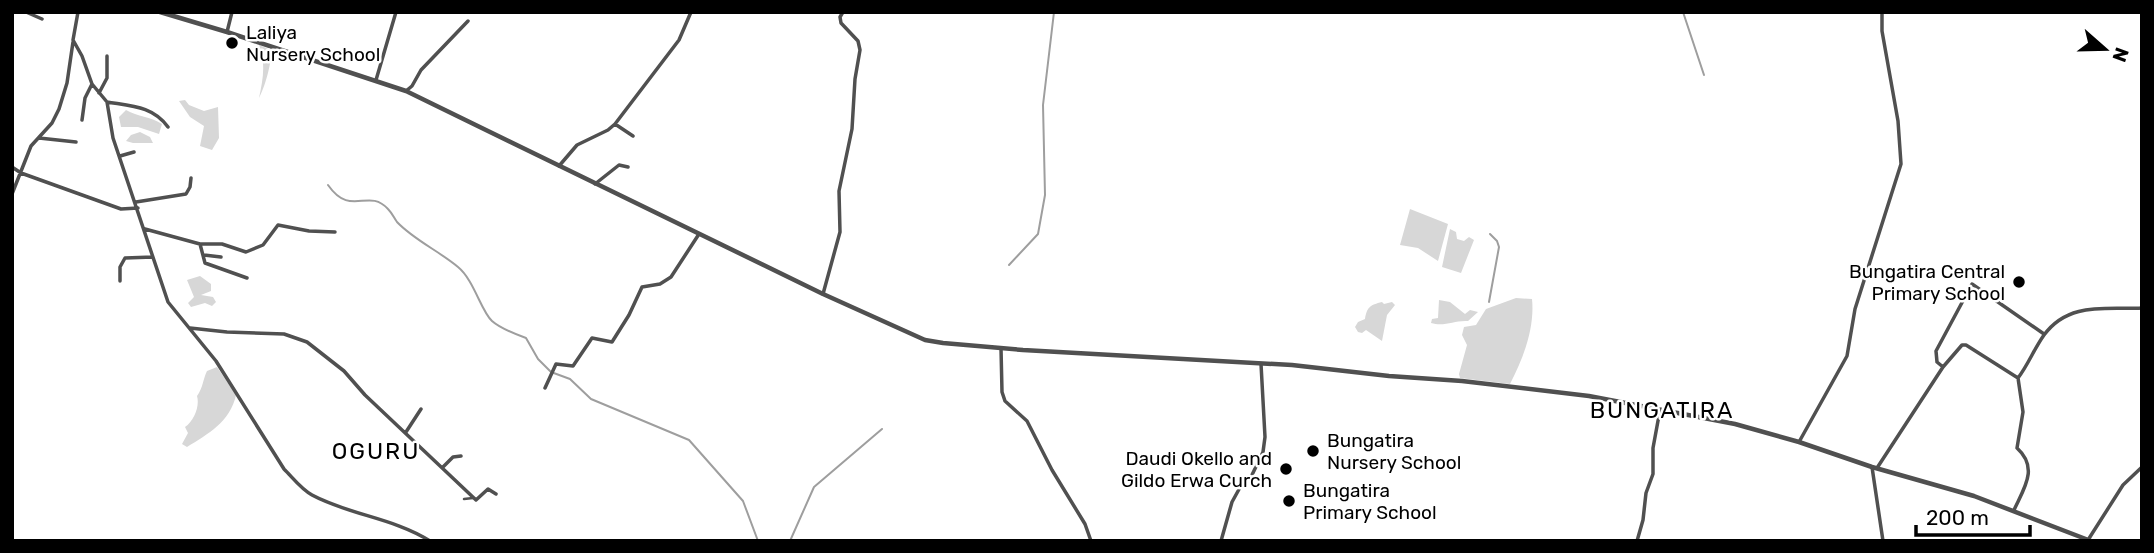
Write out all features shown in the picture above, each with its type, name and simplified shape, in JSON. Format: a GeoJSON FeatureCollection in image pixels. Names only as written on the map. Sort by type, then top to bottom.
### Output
{"type":"FeatureCollection","features":[{"type":"Feature","properties":{"kind":"street"},"geometry":{"type":"LineString","coordinates":[[26,12],[42,19]]}},
{"type":"Feature","properties":{"kind":"street"},"geometry":{"type":"LineString","coordinates":[[12,194],[31,146],[52,123],[60,109],[72,56],[78,12]]}},
{"type":"Feature","properties":{"kind":"street"},"geometry":{"type":"LineString","coordinates":[[160,12],[406,91],[823,294],[925,340],[1001,348],[1261,364],[1462,381],[1589,396],[1735,424],[1799,442],[1973,496],[2090,540],[2123,485],[2142,467]]}},
{"type":"Feature","properties":{"kind":"street"},"geometry":{"type":"LineString","coordinates":[[227,32],[232,12]]}},
{"type":"Feature","properties":{"kind":"street"},"geometry":{"type":"LineString","coordinates":[[376,80],[396,12]]}},
{"type":"Feature","properties":{"kind":"street"},"geometry":{"type":"LineString","coordinates":[[559,166],[577,145],[615,124],[679,40],[691,12]]}},
{"type":"Feature","properties":{"kind":"street"},"geometry":{"type":"LineString","coordinates":[[823,294],[840,232],[839,191],[852,129],[860,46],[841,23],[843,12]]}},
{"type":"Feature","properties":{"kind":"street"},"geometry":{"type":"LineString","coordinates":[[1799,442],[1847,356],[1855,309],[1901,164],[1898,121],[1881,24],[1882,12]]}},
{"type":"Feature","properties":{"kind":"street"},"geometry":{"type":"LineString","coordinates":[[406,91],[468,21]]}},
{"type":"Feature","properties":{"kind":"street"},"geometry":{"type":"LineString","coordinates":[[74,40],[92,84],[107,102],[113,138],[168,302],[216,361],[284,469],[314,496],[415,532],[430,541]]}},
{"type":"Feature","properties":{"kind":"street"},"geometry":{"type":"LineString","coordinates":[[72,56],[82,56]]}},
{"type":"Feature","properties":{"kind":"street"},"geometry":{"type":"LineString","coordinates":[[99,93],[107,78],[107,57]]}},
{"type":"Feature","properties":{"kind":"street"},"geometry":{"type":"LineString","coordinates":[[82,120],[85,98],[92,84]]}},
{"type":"Feature","properties":{"kind":"street"},"geometry":{"type":"LineString","coordinates":[[107,102],[139,106],[159,116],[168,127]]}},
{"type":"Feature","properties":{"kind":"street"},"geometry":{"type":"LineString","coordinates":[[615,124],[632,136]]}},
{"type":"Feature","properties":{"kind":"street"},"geometry":{"type":"LineString","coordinates":[[38,138],[76,142]]}},
{"type":"Feature","properties":{"kind":"street"},"geometry":{"type":"LineString","coordinates":[[120,156],[134,152]]}},
{"type":"Feature","properties":{"kind":"street"},"geometry":{"type":"LineString","coordinates":[[595,184],[619,165],[628,167]]}},
{"type":"Feature","properties":{"kind":"street"},"geometry":{"type":"LineString","coordinates":[[12,167],[21,173],[121,209],[138,208]]}},
{"type":"Feature","properties":{"kind":"street"},"geometry":{"type":"LineString","coordinates":[[136,202],[186,194],[189,192],[191,178]]}},
{"type":"Feature","properties":{"kind":"street"},"geometry":{"type":"LineString","coordinates":[[145,229],[200,244],[222,244],[246,252],[263,245],[278,225],[309,232],[335,232]]}},
{"type":"Feature","properties":{"kind":"street"},"geometry":{"type":"LineString","coordinates":[[545,388],[556,364],[573,366],[592,338],[612,342],[642,287],[660,284],[671,277],[699,234]]}},
{"type":"Feature","properties":{"kind":"street"},"geometry":{"type":"LineString","coordinates":[[200,244],[205,262],[247,278]]}},
{"type":"Feature","properties":{"kind":"street"},"geometry":{"type":"LineString","coordinates":[[204,255],[221,257]]}},
{"type":"Feature","properties":{"kind":"street"},"geometry":{"type":"LineString","coordinates":[[120,281],[120,267],[125,258],[153,257]]}},
{"type":"Feature","properties":{"kind":"street"},"geometry":{"type":"LineString","coordinates":[[1943,367],[1937,362],[1936,351],[1972,284],[2044,334]]}},
{"type":"Feature","properties":{"kind":"street"},"geometry":{"type":"LineString","coordinates":[[2014,510],[2029,475],[2028,461],[2017,448],[2023,412],[2018,379],[2044,334],[2060,321],[2086,308],[2142,308]]}},
{"type":"Feature","properties":{"kind":"street"},"geometry":{"type":"LineString","coordinates":[[190,328],[284,334],[307,342],[344,371],[365,395],[473,498]]}},
{"type":"Feature","properties":{"kind":"street"},"geometry":{"type":"LineString","coordinates":[[1883,541],[1875,467],[1955,351],[1966,345],[2018,379]]}},
{"type":"Feature","properties":{"kind":"street"},"geometry":{"type":"LineString","coordinates":[[1001,348],[1002,392],[1005,401],[1027,421],[1052,470],[1085,524],[1091,541]]}},
{"type":"Feature","properties":{"kind":"street"},"geometry":{"type":"LineString","coordinates":[[1222,541],[1232,502],[1243,482],[1251,477],[1263,452],[1265,437],[1261,364]]}},
{"type":"Feature","properties":{"kind":"street"},"geometry":{"type":"LineString","coordinates":[[406,432],[421,409]]}},
{"type":"Feature","properties":{"kind":"street"},"geometry":{"type":"LineString","coordinates":[[1637,541],[1646,494],[1653,474],[1653,448],[1660,410]]}},
{"type":"Feature","properties":{"kind":"street"},"geometry":{"type":"LineString","coordinates":[[442,468],[453,457],[461,456]]}},
{"type":"Feature","properties":{"kind":"street"},"geometry":{"type":"LineString","coordinates":[[464,499],[475,500],[488,489],[496,494]]}},
{"type":"Feature","properties":{"kind":"shaded area"},"geometry":{"type":"Polygon","coordinates":[[[259,45],[271,50],[271,55],[268,74],[259,98],[263,65],[259,45]]]}},
{"type":"Feature","properties":{"kind":"shaded area"},"geometry":{"type":"Polygon","coordinates":[[[185,100],[189,105],[204,111],[218,107],[219,138],[212,150],[200,146],[204,126],[190,117],[179,101],[185,100]]]}},
{"type":"Feature","properties":{"kind":"shaded area"},"geometry":{"type":"Polygon","coordinates":[[[126,110],[162,124],[159,134],[138,127],[121,127],[119,117],[126,110]]]}},
{"type":"Feature","properties":{"kind":"shaded area"},"geometry":{"type":"Polygon","coordinates":[[[140,132],[150,137],[153,143],[126,141],[131,135],[140,132]]]}},
{"type":"Feature","properties":{"kind":"shaded area"},"geometry":{"type":"Polygon","coordinates":[[[1410,209],[1448,224],[1438,261],[1418,248],[1400,245],[1410,209]]]}},
{"type":"Feature","properties":{"kind":"shaded area"},"geometry":{"type":"Polygon","coordinates":[[[1450,229],[1456,232],[1457,239],[1464,241],[1469,237],[1474,240],[1461,273],[1442,267],[1450,229]]]}},
{"type":"Feature","properties":{"kind":"shaded area"},"geometry":{"type":"Polygon","coordinates":[[[200,276],[211,284],[211,291],[201,295],[213,297],[216,302],[212,306],[205,303],[191,307],[188,303],[194,297],[187,280],[200,276]]]}},
{"type":"Feature","properties":{"kind":"shaded area"},"geometry":{"type":"Polygon","coordinates":[[[1516,298],[1532,299],[1532,321],[1527,343],[1510,384],[1460,378],[1467,345],[1462,335],[1464,327],[1476,325],[1486,309],[1516,298]]]}},
{"type":"Feature","properties":{"kind":"shaded area"},"geometry":{"type":"Polygon","coordinates":[[[1439,300],[1450,302],[1465,314],[1470,310],[1478,312],[1468,321],[1431,323],[1432,319],[1438,318],[1439,300]]]}},
{"type":"Feature","properties":{"kind":"shaded area"},"geometry":{"type":"Polygon","coordinates":[[[1382,302],[1392,302],[1395,305],[1387,315],[1382,341],[1366,330],[1358,332],[1355,327],[1365,319],[1370,307],[1382,302]]]}},
{"type":"Feature","properties":{"kind":"shaded area"},"geometry":{"type":"Polygon","coordinates":[[[217,367],[236,395],[233,404],[217,426],[187,447],[182,444],[188,433],[185,427],[196,413],[197,396],[207,371],[217,367]]]}},
{"type":"Feature","properties":{"kind":"waterway"},"geometry":{"type":"LineString","coordinates":[[1009,265],[1038,234],[1045,195],[1043,105],[1054,12]]}},
{"type":"Feature","properties":{"kind":"waterway"},"geometry":{"type":"LineString","coordinates":[[1683,12],[1704,75]]}},
{"type":"Feature","properties":{"kind":"waterway"},"geometry":{"type":"LineString","coordinates":[[328,185],[344,200],[381,203],[404,228],[458,267],[469,280],[492,321],[526,338],[538,359],[551,372],[570,379],[591,399],[689,440],[743,501],[758,541]]}},
{"type":"Feature","properties":{"kind":"waterway"},"geometry":{"type":"LineString","coordinates":[[1489,302],[1499,247],[1490,234]]}},
{"type":"Feature","properties":{"kind":"waterway"},"geometry":{"type":"LineString","coordinates":[[790,541],[814,487],[882,429]]}},
{"type":"Feature","properties":{"kind":"place","name":"Laliya Nursery School"},"geometry":{"type":"Point","coordinates":[232,43]}},
{"type":"Feature","properties":{"kind":"place","name":"Bungatira Central Primary School"},"geometry":{"type":"Point","coordinates":[2019,282]}},
{"type":"Feature","properties":{"kind":"place","name":"Bungatira Nursery School"},"geometry":{"type":"Point","coordinates":[1313,451]}},
{"type":"Feature","properties":{"kind":"place","name":"Daudi Okello and Gildo Erwa Curch"},"geometry":{"type":"Point","coordinates":[1286,469]}},
{"type":"Feature","properties":{"kind":"place","name":"Bungatira Primary School"},"geometry":{"type":"Point","coordinates":[1289,501]}},
{"type":"Feature","properties":{"kind":"district","name":"BUNGATIRA"},"geometry":{"type":"Point","coordinates":[1662,410]}},
{"type":"Feature","properties":{"kind":"district","name":"OGURU"},"geometry":{"type":"Point","coordinates":[376,451]}}]}
